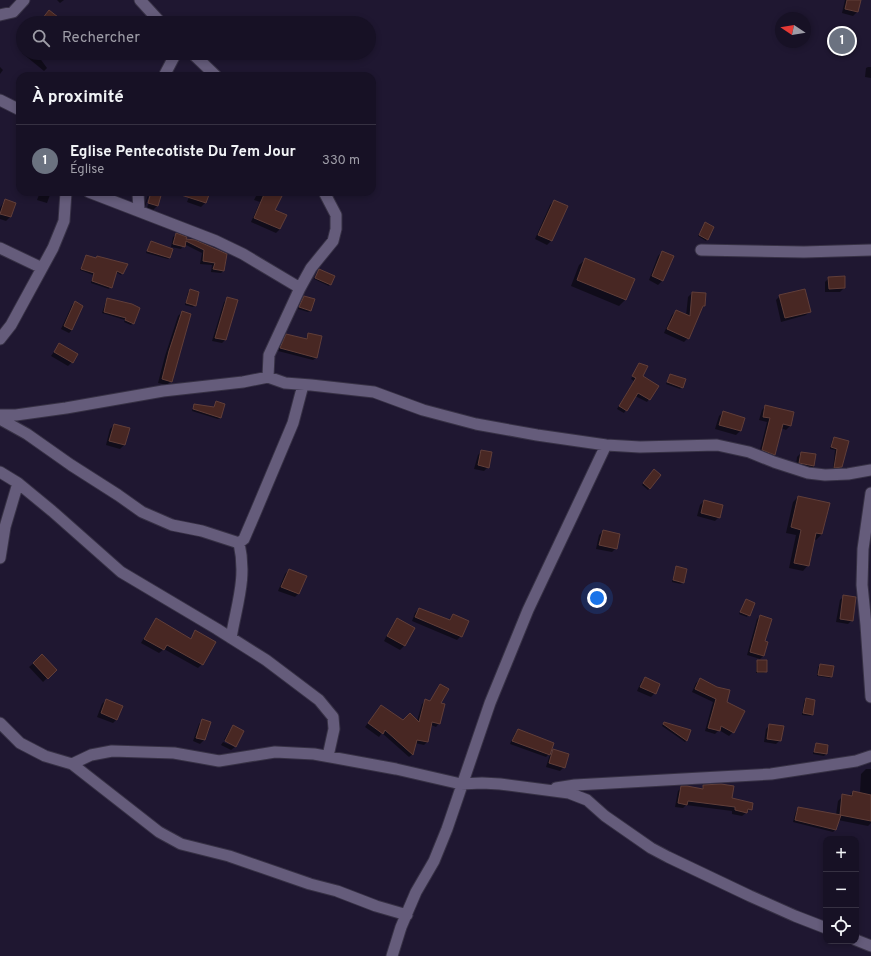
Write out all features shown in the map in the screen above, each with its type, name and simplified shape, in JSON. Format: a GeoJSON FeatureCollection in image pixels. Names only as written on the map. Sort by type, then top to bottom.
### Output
{"type":"FeatureCollection","features":[{"type":"Feature","properties":{"kind":"street"},"geometry":{"type":"LineString","coordinates":[[0,15],[13,12],[24,0]]}},
{"type":"Feature","properties":{"kind":"street"},"geometry":{"type":"LineString","coordinates":[[140,0],[155,16]]}},
{"type":"Feature","properties":{"kind":"street"},"geometry":{"type":"LineString","coordinates":[[166,72],[172,60]]}},
{"type":"Feature","properties":{"kind":"street"},"geometry":{"type":"LineString","coordinates":[[199,60],[212,72]]}},
{"type":"Feature","properties":{"kind":"street"},"geometry":{"type":"LineString","coordinates":[[0,100],[16,108]]}},
{"type":"Feature","properties":{"kind":"street"},"geometry":{"type":"LineString","coordinates":[[0,338],[11,326],[53,248],[64,221],[66,196]]}},
{"type":"Feature","properties":{"kind":"street"},"geometry":{"type":"LineString","coordinates":[[99,196],[230,248],[243,254],[300,288]]}},
{"type":"Feature","properties":{"kind":"street"},"geometry":{"type":"LineString","coordinates":[[138,196],[139,212]]}},
{"type":"Feature","properties":{"kind":"street"},"geometry":{"type":"LineString","coordinates":[[268,377],[269,355],[300,288],[311,268],[333,240],[336,230],[336,215],[326,196]]}},
{"type":"Feature","properties":{"kind":"street"},"geometry":{"type":"LineString","coordinates":[[0,248],[42,268]]}},
{"type":"Feature","properties":{"kind":"street"},"geometry":{"type":"LineString","coordinates":[[701,250],[804,252],[871,250]]}},
{"type":"Feature","properties":{"kind":"street"},"geometry":{"type":"LineString","coordinates":[[0,415],[66,408],[163,391],[244,382],[268,377],[285,384],[303,384],[374,392],[423,410],[476,424],[606,445],[640,447],[718,445],[749,452],[808,473],[825,475],[848,474],[871,470]]}},
{"type":"Feature","properties":{"kind":"street"},"geometry":{"type":"LineString","coordinates":[[239,543],[244,539],[293,423],[303,384]]}},
{"type":"Feature","properties":{"kind":"street"},"geometry":{"type":"LineString","coordinates":[[0,419],[27,434],[142,512],[172,525],[202,531],[239,543]]}},
{"type":"Feature","properties":{"kind":"street"},"geometry":{"type":"LineString","coordinates":[[392,956],[416,892],[434,861],[447,829],[461,784],[490,703],[528,610],[606,445]]}},
{"type":"Feature","properties":{"kind":"street"},"geometry":{"type":"LineString","coordinates":[[0,472],[18,483],[121,572],[266,660],[319,700],[334,717],[334,729],[328,756]]}},
{"type":"Feature","properties":{"kind":"street"},"geometry":{"type":"LineString","coordinates":[[0,558],[5,527],[18,483]]}},
{"type":"Feature","properties":{"kind":"street"},"geometry":{"type":"LineString","coordinates":[[871,493],[863,549],[862,585],[871,697]]}},
{"type":"Feature","properties":{"kind":"street"},"geometry":{"type":"LineString","coordinates":[[0,516],[5,527]]}},
{"type":"Feature","properties":{"kind":"street"},"geometry":{"type":"LineString","coordinates":[[231,638],[242,582],[242,558],[239,543]]}},
{"type":"Feature","properties":{"kind":"street"},"geometry":{"type":"LineString","coordinates":[[0,723],[20,743],[45,756],[72,764],[159,832],[181,844],[229,856],[310,884],[337,891],[376,906],[407,914]]}},
{"type":"Feature","properties":{"kind":"street"},"geometry":{"type":"LineString","coordinates":[[72,764],[92,755],[112,751],[174,753],[219,762],[275,752],[314,754],[396,769],[461,784],[500,784],[569,793],[583,798],[651,848],[668,857],[750,896],[823,927]]}},
{"type":"Feature","properties":{"kind":"street"},"geometry":{"type":"LineString","coordinates":[[547,790],[575,785],[771,774],[856,761],[871,756]]}},
{"type":"Feature","properties":{"kind":"street"},"geometry":{"type":"LineString","coordinates":[[859,941],[871,946]]}},
{"type":"Feature","properties":{"kind":"building"},"geometry":{"type":"Polygon","coordinates":[[[847,0],[861,0],[858,12],[845,9],[847,0]]]}},
{"type":"Feature","properties":{"kind":"building"},"geometry":{"type":"Polygon","coordinates":[[[49,10],[57,16],[44,16],[49,10]]]}},
{"type":"Feature","properties":{"kind":"building"},"geometry":{"type":"Polygon","coordinates":[[[150,196],[161,196],[158,206],[148,203],[150,196]]]}},
{"type":"Feature","properties":{"kind":"building"},"geometry":{"type":"Polygon","coordinates":[[[184,196],[209,196],[206,203],[184,196]]]}},
{"type":"Feature","properties":{"kind":"building"},"geometry":{"type":"Polygon","coordinates":[[[263,196],[282,196],[275,210],[287,215],[280,229],[254,218],[263,196]]]}},
{"type":"Feature","properties":{"kind":"building"},"geometry":{"type":"Polygon","coordinates":[[[5,199],[16,203],[11,217],[0,214],[5,199]]]}},
{"type":"Feature","properties":{"kind":"building"},"geometry":{"type":"Polygon","coordinates":[[[554,200],[568,206],[552,241],[538,235],[554,200]]]}},
{"type":"Feature","properties":{"kind":"building"},"geometry":{"type":"Polygon","coordinates":[[[705,222],[714,227],[708,240],[699,235],[705,222]]]}},
{"type":"Feature","properties":{"kind":"building"},"geometry":{"type":"Polygon","coordinates":[[[176,233],[187,237],[186,239],[195,240],[227,254],[224,271],[213,269],[215,263],[203,261],[204,250],[186,241],[185,247],[173,244],[176,233]]]}},
{"type":"Feature","properties":{"kind":"building"},"geometry":{"type":"Polygon","coordinates":[[[151,241],[173,249],[170,258],[147,251],[151,241]]]}},
{"type":"Feature","properties":{"kind":"building"},"geometry":{"type":"Polygon","coordinates":[[[662,251],[674,256],[663,281],[652,276],[662,251]]]}},
{"type":"Feature","properties":{"kind":"building"},"geometry":{"type":"Polygon","coordinates":[[[86,255],[96,258],[97,256],[128,264],[123,274],[117,271],[112,288],[92,281],[94,273],[81,269],[86,255]]]}},
{"type":"Feature","properties":{"kind":"building"},"geometry":{"type":"Polygon","coordinates":[[[585,258],[635,279],[626,300],[577,280],[585,258]]]}},
{"type":"Feature","properties":{"kind":"building"},"geometry":{"type":"Polygon","coordinates":[[[319,269],[335,276],[331,285],[315,278],[319,269]]]}},
{"type":"Feature","properties":{"kind":"building"},"geometry":{"type":"Polygon","coordinates":[[[845,276],[845,288],[829,289],[828,277],[845,276]]]}},
{"type":"Feature","properties":{"kind":"building"},"geometry":{"type":"Polygon","coordinates":[[[190,289],[199,292],[196,306],[186,303],[190,289]]]}},
{"type":"Feature","properties":{"kind":"building"},"geometry":{"type":"Polygon","coordinates":[[[805,289],[811,312],[785,318],[779,295],[805,289]]]}},
{"type":"Feature","properties":{"kind":"building"},"geometry":{"type":"Polygon","coordinates":[[[692,292],[706,293],[705,306],[703,306],[689,339],[667,329],[676,310],[690,316],[692,292]]]}},
{"type":"Feature","properties":{"kind":"building"},"geometry":{"type":"Polygon","coordinates":[[[304,296],[315,299],[311,311],[299,307],[304,296]]]}},
{"type":"Feature","properties":{"kind":"building"},"geometry":{"type":"Polygon","coordinates":[[[227,297],[238,300],[226,340],[215,338],[227,297]]]}},
{"type":"Feature","properties":{"kind":"building"},"geometry":{"type":"Polygon","coordinates":[[[107,298],[132,304],[140,308],[134,324],[125,320],[126,318],[104,312],[107,298]]]}},
{"type":"Feature","properties":{"kind":"building"},"geometry":{"type":"Polygon","coordinates":[[[75,301],[83,306],[72,330],[64,326],[75,301]]]}},
{"type":"Feature","properties":{"kind":"building"},"geometry":{"type":"Polygon","coordinates":[[[182,311],[191,314],[172,382],[162,379],[182,311]]]}},
{"type":"Feature","properties":{"kind":"building"},"geometry":{"type":"Polygon","coordinates":[[[308,333],[322,336],[317,358],[280,348],[286,334],[307,339],[308,333]]]}},
{"type":"Feature","properties":{"kind":"building"},"geometry":{"type":"Polygon","coordinates":[[[59,343],[78,354],[73,363],[54,352],[59,343]]]}},
{"type":"Feature","properties":{"kind":"building"},"geometry":{"type":"Polygon","coordinates":[[[639,363],[648,366],[643,376],[659,386],[650,400],[638,393],[627,411],[619,406],[636,378],[632,376],[639,363]]]}},
{"type":"Feature","properties":{"kind":"building"},"geometry":{"type":"Polygon","coordinates":[[[670,374],[686,379],[683,388],[667,382],[670,374]]]}},
{"type":"Feature","properties":{"kind":"building"},"geometry":{"type":"Polygon","coordinates":[[[216,401],[225,404],[221,418],[193,409],[194,404],[214,407],[216,401]]]}},
{"type":"Feature","properties":{"kind":"building"},"geometry":{"type":"Polygon","coordinates":[[[765,405],[794,412],[791,426],[783,424],[775,455],[762,450],[770,418],[763,417],[765,405]]]}},
{"type":"Feature","properties":{"kind":"building"},"geometry":{"type":"Polygon","coordinates":[[[723,411],[745,418],[741,431],[719,425],[723,411]]]}},
{"type":"Feature","properties":{"kind":"building"},"geometry":{"type":"Polygon","coordinates":[[[114,424],[130,428],[125,445],[109,441],[114,424]]]}},
{"type":"Feature","properties":{"kind":"building"},"geometry":{"type":"Polygon","coordinates":[[[834,437],[849,441],[842,467],[834,468],[837,449],[831,447],[834,437]]]}},
{"type":"Feature","properties":{"kind":"building"},"geometry":{"type":"Polygon","coordinates":[[[481,450],[492,452],[489,468],[478,465],[481,450]]]}},
{"type":"Feature","properties":{"kind":"building"},"geometry":{"type":"Polygon","coordinates":[[[801,452],[816,454],[814,466],[799,463],[801,452]]]}},
{"type":"Feature","properties":{"kind":"building"},"geometry":{"type":"Polygon","coordinates":[[[654,469],[661,475],[650,489],[643,483],[654,469]]]}},
{"type":"Feature","properties":{"kind":"building"},"geometry":{"type":"Polygon","coordinates":[[[798,496],[830,503],[822,534],[816,533],[809,566],[794,563],[801,530],[791,527],[798,496]]]}},
{"type":"Feature","properties":{"kind":"building"},"geometry":{"type":"Polygon","coordinates":[[[704,500],[723,505],[720,518],[701,513],[704,500]]]}},
{"type":"Feature","properties":{"kind":"building"},"geometry":{"type":"Polygon","coordinates":[[[603,530],[620,534],[617,549],[599,545],[603,530]]]}},
{"type":"Feature","properties":{"kind":"building"},"geometry":{"type":"Polygon","coordinates":[[[676,566],[687,569],[684,583],[673,580],[676,566]]]}},
{"type":"Feature","properties":{"kind":"building"},"geometry":{"type":"Polygon","coordinates":[[[289,569],[307,576],[299,594],[281,587],[289,569]]]}},
{"type":"Feature","properties":{"kind":"building"},"geometry":{"type":"Polygon","coordinates":[[[843,595],[856,597],[853,621],[840,619],[843,595]]]}},
{"type":"Feature","properties":{"kind":"building"},"geometry":{"type":"Polygon","coordinates":[[[746,599],[755,603],[750,616],[740,612],[746,599]]]}},
{"type":"Feature","properties":{"kind":"building"},"geometry":{"type":"Polygon","coordinates":[[[419,608],[450,620],[453,614],[469,621],[462,637],[415,617],[419,608]]]}},
{"type":"Feature","properties":{"kind":"building"},"geometry":{"type":"Polygon","coordinates":[[[760,615],[772,619],[765,641],[768,642],[764,656],[750,652],[760,615]]]}},
{"type":"Feature","properties":{"kind":"building"},"geometry":{"type":"Polygon","coordinates":[[[156,618],[191,639],[195,630],[216,642],[203,665],[167,645],[164,650],[144,639],[156,618]]]}},
{"type":"Feature","properties":{"kind":"building"},"geometry":{"type":"Polygon","coordinates":[[[397,618],[415,628],[405,646],[387,636],[397,618]]]}},
{"type":"Feature","properties":{"kind":"building"},"geometry":{"type":"Polygon","coordinates":[[[42,654],[57,670],[48,679],[33,663],[42,654]]]}},
{"type":"Feature","properties":{"kind":"building"},"geometry":{"type":"Polygon","coordinates":[[[757,660],[767,660],[767,672],[757,672],[757,660]]]}},
{"type":"Feature","properties":{"kind":"building"},"geometry":{"type":"Polygon","coordinates":[[[820,664],[834,666],[832,677],[818,675],[820,664]]]}},
{"type":"Feature","properties":{"kind":"building"},"geometry":{"type":"Polygon","coordinates":[[[645,677],[660,684],[656,694],[640,687],[645,677]]]}},
{"type":"Feature","properties":{"kind":"building"},"geometry":{"type":"Polygon","coordinates":[[[700,678],[717,687],[730,690],[727,702],[745,711],[734,733],[721,726],[720,731],[708,728],[716,699],[695,689],[700,678]]]}},
{"type":"Feature","properties":{"kind":"building"},"geometry":{"type":"Polygon","coordinates":[[[440,684],[449,689],[441,703],[445,704],[440,724],[432,722],[428,742],[417,740],[413,755],[385,730],[383,734],[368,723],[381,705],[403,720],[410,713],[419,722],[425,699],[430,701],[440,684]]]}},
{"type":"Feature","properties":{"kind":"building"},"geometry":{"type":"Polygon","coordinates":[[[806,698],[815,700],[813,715],[803,713],[806,698]]]}},
{"type":"Feature","properties":{"kind":"building"},"geometry":{"type":"Polygon","coordinates":[[[106,699],[123,706],[117,720],[101,713],[106,699]]]}},
{"type":"Feature","properties":{"kind":"building"},"geometry":{"type":"Polygon","coordinates":[[[202,719],[211,722],[205,740],[196,738],[202,719]]]}},
{"type":"Feature","properties":{"kind":"building"},"geometry":{"type":"Polygon","coordinates":[[[664,722],[691,730],[687,741],[663,724],[664,722]]]}},
{"type":"Feature","properties":{"kind":"building"},"geometry":{"type":"Polygon","coordinates":[[[769,724],[784,726],[781,741],[767,739],[769,724]]]}},
{"type":"Feature","properties":{"kind":"building"},"geometry":{"type":"Polygon","coordinates":[[[233,725],[244,731],[236,747],[225,741],[233,725]]]}},
{"type":"Feature","properties":{"kind":"building"},"geometry":{"type":"Polygon","coordinates":[[[518,729],[554,743],[550,755],[512,741],[518,729]]]}},
{"type":"Feature","properties":{"kind":"building"},"geometry":{"type":"Polygon","coordinates":[[[816,743],[828,745],[827,754],[814,752],[816,743]]]}},
{"type":"Feature","properties":{"kind":"building"},"geometry":{"type":"Polygon","coordinates":[[[553,749],[569,754],[565,768],[549,763],[553,749]]]}},
{"type":"Feature","properties":{"kind":"building"},"geometry":{"type":"Polygon","coordinates":[[[721,784],[734,786],[732,798],[753,803],[752,810],[748,809],[747,813],[735,810],[735,807],[688,801],[687,805],[678,803],[681,786],[703,789],[703,785],[721,784]]]}},
{"type":"Feature","properties":{"kind":"building"},"geometry":{"type":"Polygon","coordinates":[[[853,791],[871,795],[871,821],[840,815],[842,794],[852,796],[853,791]]]}},
{"type":"Feature","properties":{"kind":"building"},"geometry":{"type":"Polygon","coordinates":[[[798,807],[841,815],[836,830],[795,820],[798,807]]]}},
{"type":"Feature","properties":{"kind":"place","name":"Eglise Pentecotiste Du 7em Jour"},"geometry":{"type":"Point","coordinates":[842,41]}}]}
